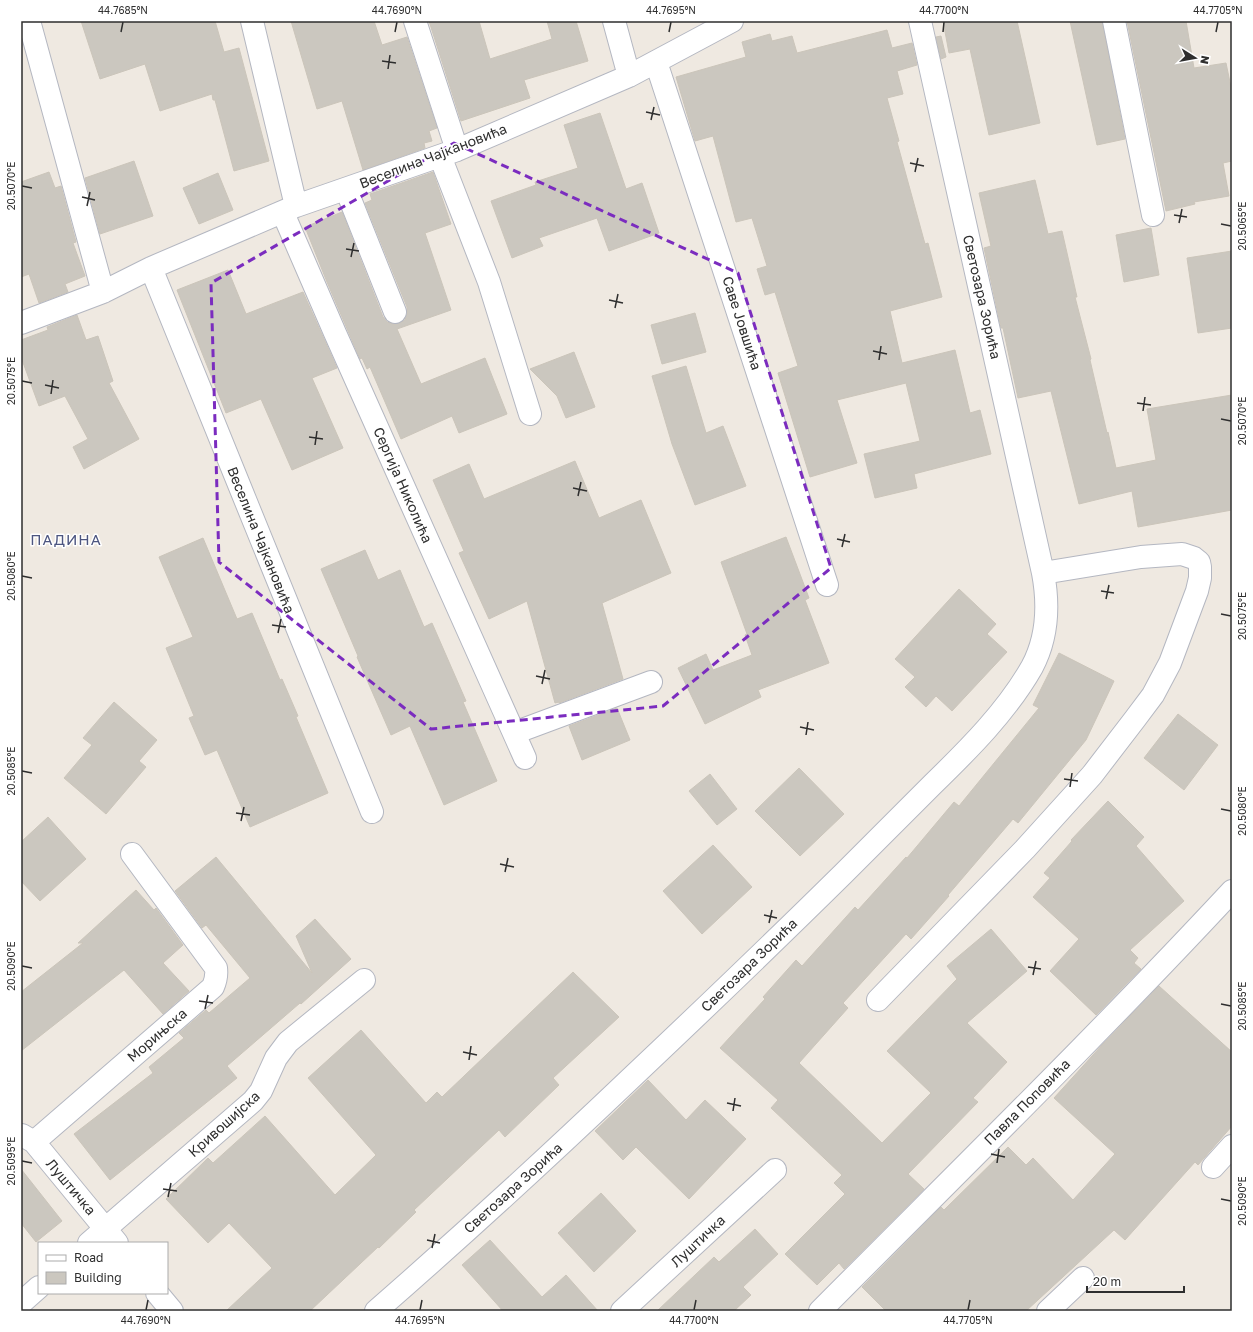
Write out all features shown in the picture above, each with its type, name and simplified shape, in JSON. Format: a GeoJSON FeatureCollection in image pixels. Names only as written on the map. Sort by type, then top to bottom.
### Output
{"type":"FeatureCollection","features":[{"type":"Feature","properties":{"kind":"street"},"geometry":{"type":"LineString","coordinates":[[29,21],[103,292]]}},
{"type":"Feature","properties":{"kind":"street","name":"Сергија Николића"},"geometry":{"type":"LineString","coordinates":[[252,21],[289,210],[335,333],[525,758]]}},
{"type":"Feature","properties":{"kind":"street"},"geometry":{"type":"LineString","coordinates":[[415,21],[448,153],[530,414]]}},
{"type":"Feature","properties":{"kind":"street"},"geometry":{"type":"LineString","coordinates":[[614,21],[630,76]]}},
{"type":"Feature","properties":{"kind":"street","name":"Веселина Чајкановића"},"geometry":{"type":"LineString","coordinates":[[21,323],[103,292],[151,268],[289,210],[448,153],[630,76],[682,46],[732,21]]}},
{"type":"Feature","properties":{"kind":"street","name":"Светозара Зорића"},"geometry":{"type":"LineString","coordinates":[[376,1311],[547,1157],[764,953],[972,746],[1024,680],[1038,656],[1044,636],[1047,618],[1046,592],[1043,573],[920,21]]}},
{"type":"Feature","properties":{"kind":"street"},"geometry":{"type":"LineString","coordinates":[[1114,21],[1153,215]]}},
{"type":"Feature","properties":{"kind":"street","name":"Саве Јовшића"},"geometry":{"type":"LineString","coordinates":[[656,62],[827,585]]}},
{"type":"Feature","properties":{"kind":"street"},"geometry":{"type":"LineString","coordinates":[[346,189],[395,312]]}},
{"type":"Feature","properties":{"kind":"street","name":"Веселина Чајкановића"},"geometry":{"type":"LineString","coordinates":[[151,268],[372,812]]}},
{"type":"Feature","properties":{"kind":"street"},"geometry":{"type":"LineString","coordinates":[[878,1000],[1025,849],[1092,775],[1153,695],[1170,663],[1197,591],[1200,578],[1200,567],[1199,562],[1194,558],[1182,554],[1141,557],[1043,573]]}},
{"type":"Feature","properties":{"kind":"street"},"geometry":{"type":"LineString","coordinates":[[514,732],[651,682]]}},
{"type":"Feature","properties":{"kind":"street","name":"Морињска"},"geometry":{"type":"LineString","coordinates":[[27,1138],[213,987],[216,982],[216,968],[132,854]]}},
{"type":"Feature","properties":{"kind":"street","name":"Павла Поповића"},"geometry":{"type":"LineString","coordinates":[[820,1311],[1064,1065],[1232,891]]}},
{"type":"Feature","properties":{"kind":"street","name":"Кривошијска"},"geometry":{"type":"LineString","coordinates":[[92,1242],[111,1236],[253,1101],[261,1091],[276,1058],[288,1042],[364,980]]}},
{"type":"Feature","properties":{"kind":"street","name":"Луштичка"},"geometry":{"type":"LineString","coordinates":[[27,1138],[111,1236]]}},
{"type":"Feature","properties":{"kind":"street"},"geometry":{"type":"LineString","coordinates":[[1213,1167],[1232,1146]]}},
{"type":"Feature","properties":{"kind":"street","name":"Луштичка"},"geometry":{"type":"LineString","coordinates":[[622,1311],[775,1170]]}},
{"type":"Feature","properties":{"kind":"street"},"geometry":{"type":"LineString","coordinates":[[1048,1311],[1083,1278]]}},
{"type":"Feature","properties":{"kind":"street"},"geometry":{"type":"LineString","coordinates":[[21,1303],[38,1288]]}},
{"type":"Feature","properties":{"kind":"street"},"geometry":{"type":"LineString","coordinates":[[158,1294],[172,1311]]}},
{"type":"Feature","properties":{"kind":"highlighted area"},"geometry":{"type":"Polygon","coordinates":[[[454,143],[738,273],[831,568],[663,706],[431,729],[219,562],[211,283],[454,143]]]}},
{"type":"Feature","properties":{"kind":"building"},"geometry":{"type":"Polygon","coordinates":[[[81,21],[215,21],[224,52],[239,48],[269,161],[234,171],[215,100],[213,100],[212,94],[160,111],[145,64],[100,79],[81,21]]]}},
{"type":"Feature","properties":{"kind":"building"},"geometry":{"type":"Polygon","coordinates":[[[291,21],[374,21],[382,45],[407,37],[437,128],[429,131],[432,141],[424,143],[425,148],[363,170],[342,101],[317,109],[291,21]]]}},
{"type":"Feature","properties":{"kind":"building"},"geometry":{"type":"Polygon","coordinates":[[[429,21],[479,21],[490,59],[552,39],[547,21],[576,21],[588,61],[524,80],[530,98],[461,121],[429,21]]]}},
{"type":"Feature","properties":{"kind":"building"},"geometry":{"type":"Polygon","coordinates":[[[943,21],[1017,21],[1040,123],[989,135],[970,49],[949,53],[943,21]]]}},
{"type":"Feature","properties":{"kind":"building"},"geometry":{"type":"Polygon","coordinates":[[[1070,21],[1102,21],[1125,139],[1097,145],[1070,21]]]}},
{"type":"Feature","properties":{"kind":"building"},"geometry":{"type":"Polygon","coordinates":[[[1127,21],[1186,21],[1194,68],[1226,63],[1232,92],[1232,161],[1223,163],[1229,196],[1194,202],[1195,204],[1166,211],[1127,21]]]}},
{"type":"Feature","properties":{"kind":"building"},"geometry":{"type":"Polygon","coordinates":[[[887,30],[892,48],[912,43],[917,65],[897,71],[903,94],[887,98],[899,141],[897,142],[925,244],[928,243],[942,297],[890,311],[902,363],[955,350],[970,413],[980,410],[991,454],[914,474],[917,488],[875,498],[864,454],[920,441],[906,383],[837,400],[857,463],[810,477],[778,373],[798,366],[775,292],[765,295],[757,269],[767,266],[752,218],[736,222],[713,136],[695,141],[676,77],[746,57],[742,42],[770,34],[772,41],[792,36],[797,53],[887,30]]]}},
{"type":"Feature","properties":{"kind":"building"},"geometry":{"type":"Polygon","coordinates":[[[941,36],[946,57],[941,59],[936,37],[941,36]]]}},
{"type":"Feature","properties":{"kind":"building"},"geometry":{"type":"Polygon","coordinates":[[[600,113],[626,189],[642,183],[659,233],[609,251],[597,218],[539,238],[543,246],[512,258],[491,201],[536,185],[535,182],[578,168],[564,125],[600,113]]]}},
{"type":"Feature","properties":{"kind":"building"},"geometry":{"type":"Polygon","coordinates":[[[134,161],[153,216],[100,234],[85,178],[134,161]]]}},
{"type":"Feature","properties":{"kind":"building"},"geometry":{"type":"Polygon","coordinates":[[[49,172],[55,188],[61,186],[76,242],[73,243],[85,276],[65,284],[68,292],[39,303],[29,274],[21,277],[21,182],[49,172]]]}},
{"type":"Feature","properties":{"kind":"building"},"geometry":{"type":"Polygon","coordinates":[[[433,172],[451,224],[425,233],[451,310],[397,329],[421,384],[485,358],[507,414],[459,433],[452,416],[401,439],[370,367],[367,369],[362,358],[360,359],[305,227],[342,212],[383,317],[387,322],[393,324],[400,323],[405,320],[407,307],[365,203],[372,200],[370,194],[433,172]]]}},
{"type":"Feature","properties":{"kind":"building"},"geometry":{"type":"Polygon","coordinates":[[[218,173],[233,210],[199,224],[183,188],[218,173]]]}},
{"type":"Feature","properties":{"kind":"building"},"geometry":{"type":"Polygon","coordinates":[[[1035,180],[1048,234],[1062,231],[1077,297],[1075,297],[1116,468],[1156,460],[1147,409],[1232,395],[1232,510],[1138,527],[1132,491],[1079,504],[1051,391],[1018,398],[984,248],[991,246],[979,193],[1035,180]]]}},
{"type":"Feature","properties":{"kind":"building"},"geometry":{"type":"Polygon","coordinates":[[[1151,228],[1159,275],[1124,282],[1116,235],[1151,228]]]}},
{"type":"Feature","properties":{"kind":"building"},"geometry":{"type":"Polygon","coordinates":[[[1232,251],[1232,328],[1198,333],[1187,258],[1232,251]]]}},
{"type":"Feature","properties":{"kind":"building"},"geometry":{"type":"Polygon","coordinates":[[[228,270],[246,314],[303,292],[337,368],[312,378],[343,448],[292,470],[261,399],[226,413],[177,290],[228,270]]]}},
{"type":"Feature","properties":{"kind":"building"},"geometry":{"type":"Polygon","coordinates":[[[695,313],[706,352],[662,364],[651,325],[695,313]]]}},
{"type":"Feature","properties":{"kind":"building"},"geometry":{"type":"Polygon","coordinates":[[[77,315],[86,340],[98,336],[113,381],[109,383],[139,439],[84,469],[73,447],[88,439],[65,396],[39,406],[21,357],[21,340],[48,330],[47,327],[77,315]]]}},
{"type":"Feature","properties":{"kind":"building"},"geometry":{"type":"Polygon","coordinates":[[[574,352],[595,407],[566,418],[557,396],[530,369],[574,352]]]}},
{"type":"Feature","properties":{"kind":"building"},"geometry":{"type":"Polygon","coordinates":[[[686,366],[706,433],[723,426],[746,486],[695,505],[672,444],[652,376],[686,366]]]}},
{"type":"Feature","properties":{"kind":"building"},"geometry":{"type":"Polygon","coordinates":[[[575,461],[599,518],[641,500],[671,573],[602,603],[623,679],[559,703],[555,703],[527,601],[489,619],[459,553],[464,551],[433,480],[469,464],[484,499],[575,461]]]}},
{"type":"Feature","properties":{"kind":"building"},"geometry":{"type":"Polygon","coordinates":[[[786,537],[809,598],[805,600],[829,663],[758,690],[761,697],[705,724],[678,668],[706,654],[713,670],[752,655],[745,635],[747,634],[721,562],[786,537]]]}},
{"type":"Feature","properties":{"kind":"building"},"geometry":{"type":"Polygon","coordinates":[[[203,538],[237,619],[252,613],[280,680],[282,679],[298,716],[296,717],[328,793],[250,827],[217,750],[205,755],[189,718],[194,716],[166,648],[193,637],[159,557],[203,538]]]}},
{"type":"Feature","properties":{"kind":"building"},"geometry":{"type":"Polygon","coordinates":[[[365,550],[378,580],[400,570],[424,627],[432,623],[466,701],[463,702],[497,781],[444,805],[410,726],[391,735],[321,569],[365,550]]]}},
{"type":"Feature","properties":{"kind":"building"},"geometry":{"type":"Polygon","coordinates":[[[959,589],[996,624],[987,634],[1007,652],[952,711],[936,696],[926,707],[905,687],[915,677],[895,659],[959,589]]]}},
{"type":"Feature","properties":{"kind":"building"},"geometry":{"type":"Polygon","coordinates":[[[1059,653],[1114,681],[1086,740],[1018,823],[1013,819],[911,939],[906,934],[843,1003],[848,1008],[799,1063],[882,1143],[931,1093],[887,1051],[957,979],[947,966],[991,929],[1027,971],[967,1023],[1007,1062],[973,1098],[978,1102],[908,1174],[924,1189],[844,1269],[839,1263],[817,1285],[785,1254],[845,1194],[834,1183],[842,1175],[771,1108],[778,1100],[720,1048],[765,999],[763,997],[796,960],[802,966],[855,907],[858,910],[906,857],[907,858],[954,802],[959,806],[1039,708],[1033,705],[1059,653]]]}},
{"type":"Feature","properties":{"kind":"building"},"geometry":{"type":"Polygon","coordinates":[[[114,702],[157,740],[139,761],[146,767],[106,814],[64,778],[92,745],[83,738],[114,702]]]}},
{"type":"Feature","properties":{"kind":"building"},"geometry":{"type":"Polygon","coordinates":[[[617,708],[630,740],[582,760],[569,726],[617,708]]]}},
{"type":"Feature","properties":{"kind":"building"},"geometry":{"type":"Polygon","coordinates":[[[1178,714],[1218,745],[1184,790],[1144,758],[1178,714]]]}},
{"type":"Feature","properties":{"kind":"building"},"geometry":{"type":"Polygon","coordinates":[[[799,768],[844,814],[800,856],[755,811],[799,768]]]}},
{"type":"Feature","properties":{"kind":"building"},"geometry":{"type":"Polygon","coordinates":[[[710,774],[737,809],[717,825],[689,791],[710,774]]]}},
{"type":"Feature","properties":{"kind":"building"},"geometry":{"type":"Polygon","coordinates":[[[1108,801],[1144,837],[1136,846],[1184,901],[1130,950],[1138,958],[1134,963],[1141,969],[1096,1015],[1050,971],[1079,939],[1033,897],[1050,878],[1044,873],[1072,841],[1071,840],[1108,801]]]}},
{"type":"Feature","properties":{"kind":"building"},"geometry":{"type":"Polygon","coordinates":[[[48,817],[86,859],[40,901],[21,881],[21,842],[48,817]]]}},
{"type":"Feature","properties":{"kind":"building"},"geometry":{"type":"Polygon","coordinates":[[[713,845],[752,887],[702,934],[663,891],[713,845]]]}},
{"type":"Feature","properties":{"kind":"building"},"geometry":{"type":"Polygon","coordinates":[[[216,857],[312,973],[296,936],[315,919],[351,959],[301,1004],[300,1003],[227,1066],[237,1078],[110,1180],[74,1134],[153,1073],[149,1067],[184,1038],[179,1033],[206,1010],[209,1013],[250,978],[206,925],[202,928],[175,891],[216,857]]]}},
{"type":"Feature","properties":{"kind":"building"},"geometry":{"type":"Polygon","coordinates":[[[136,890],[154,910],[156,908],[183,945],[163,963],[189,991],[163,1014],[124,970],[21,1051],[21,992],[83,943],[78,943],[136,890]]]}},
{"type":"Feature","properties":{"kind":"building"},"geometry":{"type":"Polygon","coordinates":[[[573,972],[619,1017],[553,1078],[559,1085],[505,1137],[499,1130],[414,1210],[416,1212],[379,1248],[378,1247],[310,1311],[226,1311],[272,1268],[229,1223],[208,1243],[166,1199],[208,1158],[213,1163],[265,1116],[335,1195],[376,1155],[308,1078],[361,1030],[426,1103],[437,1092],[442,1097],[573,972]]]}},
{"type":"Feature","properties":{"kind":"building"},"geometry":{"type":"Polygon","coordinates":[[[1159,986],[1232,1052],[1232,1126],[1198,1165],[1195,1162],[1125,1240],[1114,1230],[1026,1311],[886,1311],[862,1287],[941,1207],[944,1210],[1008,1147],[1026,1165],[1033,1158],[1073,1200],[1115,1154],[1054,1098],[1102,1045],[1159,986]]]}},
{"type":"Feature","properties":{"kind":"building"},"geometry":{"type":"Polygon","coordinates":[[[648,1080],[686,1120],[705,1100],[746,1139],[689,1199],[636,1147],[623,1160],[595,1131],[648,1080]]]}},
{"type":"Feature","properties":{"kind":"building"},"geometry":{"type":"Polygon","coordinates":[[[21,1169],[62,1221],[36,1242],[21,1223],[21,1169]]]}},
{"type":"Feature","properties":{"kind":"building"},"geometry":{"type":"Polygon","coordinates":[[[601,1193],[636,1231],[594,1272],[558,1233],[601,1193]]]}},
{"type":"Feature","properties":{"kind":"building"},"geometry":{"type":"Polygon","coordinates":[[[755,1229],[778,1254],[743,1287],[751,1295],[734,1311],[657,1311],[714,1257],[719,1262],[755,1229]]]}},
{"type":"Feature","properties":{"kind":"building"},"geometry":{"type":"Polygon","coordinates":[[[490,1240],[542,1297],[566,1275],[598,1311],[503,1311],[462,1265],[490,1240]]]}},
{"type":"Feature","properties":{"kind":"district","name":"ПАДИНА"},"geometry":{"type":"Point","coordinates":[66,540]}}]}
